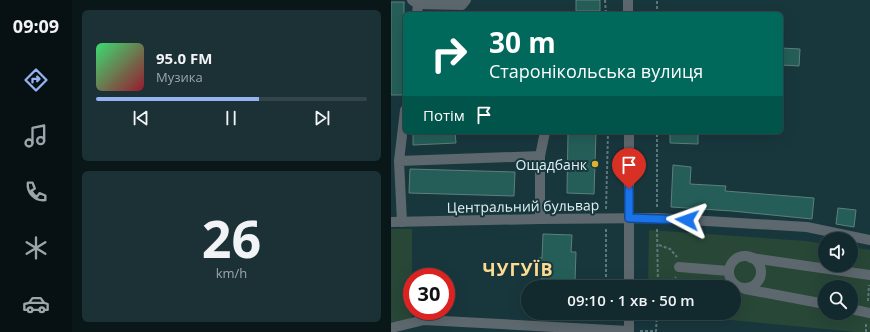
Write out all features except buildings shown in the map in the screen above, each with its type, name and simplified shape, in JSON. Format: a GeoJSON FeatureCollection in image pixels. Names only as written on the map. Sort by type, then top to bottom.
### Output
{"type":"FeatureCollection","features":[{"type":"Feature","properties":{"kind":"street"},"geometry":{"type":"LineString","coordinates":[[416,6],[462,5],[466,0]]}},
{"type":"Feature","properties":{"kind":"street"},"geometry":{"type":"LineString","coordinates":[[628,0],[628,12]]}},
{"type":"Feature","properties":{"kind":"street"},"geometry":{"type":"LineString","coordinates":[[402,222],[399,161],[403,127]]}},
{"type":"Feature","properties":{"kind":"street"},"geometry":{"type":"LineString","coordinates":[[540,219],[540,156],[545,134]]}},
{"type":"Feature","properties":{"kind":"street"},"geometry":{"type":"LineString","coordinates":[[629,134],[629,280]]}},
{"type":"Feature","properties":{"kind":"street"},"geometry":{"type":"LineString","coordinates":[[399,161],[540,156]]}},
{"type":"Feature","properties":{"kind":"street","name":"Центральний бульвар"},"geometry":{"type":"LineString","coordinates":[[391,222],[657,218],[807,227],[870,240]]}},
{"type":"Feature","properties":{"kind":"street"},"geometry":{"type":"LineString","coordinates":[[818,303],[738,287],[730,280],[729,271],[731,264],[735,260],[746,256],[870,280]]}},
{"type":"Feature","properties":{"kind":"street"},"geometry":{"type":"LineString","coordinates":[[744,288],[754,285],[760,276],[759,265],[751,258]]}},
{"type":"Feature","properties":{"kind":"street"},"geometry":{"type":"LineString","coordinates":[[679,267],[729,271]]}},
{"type":"Feature","properties":{"kind":"street"},"geometry":{"type":"LineString","coordinates":[[858,309],[869,309]]}},
{"type":"Feature","properties":{"kind":"street"},"geometry":{"type":"LineString","coordinates":[[396,329],[424,320],[606,328],[629,331],[629,320]]}},
{"type":"Feature","properties":{"kind":"path"},"geometry":{"type":"LineString","coordinates":[[605,0],[606,12]]}},
{"type":"Feature","properties":{"kind":"path"},"geometry":{"type":"LineString","coordinates":[[657,0],[657,12]]}},
{"type":"Feature","properties":{"kind":"path"},"geometry":{"type":"LineString","coordinates":[[869,309],[870,280]]}},
{"type":"Feature","properties":{"kind":"path"},"geometry":{"type":"LineString","coordinates":[[629,331],[656,332],[657,320]]}},
{"type":"Feature","properties":{"kind":"green space"},"geometry":{"type":"Polygon","coordinates":[[[391,229],[412,229],[412,268],[403,268],[403,320],[412,320],[412,322],[391,322],[391,229]]]}},
{"type":"Feature","properties":{"kind":"green space"},"geometry":{"type":"Polygon","coordinates":[[[649,230],[818,243],[818,272],[858,272],[858,248],[870,250],[870,332],[856,332],[731,320],[741,320],[741,280],[648,280],[649,230]]]}},
{"type":"Feature","properties":{"kind":"place","name":"Ощадбанк"},"geometry":{"type":"Point","coordinates":[595,164]}},
{"type":"Feature","properties":{"kind":"district","name":"ЧУГУЇВ"},"geometry":{"type":"Point","coordinates":[518,269]}},
{"type":"Feature","properties":{"kind":"route"},"geometry":{"type":"LineString","coordinates":[[629,189],[629,218],[687,220]]}}]}
